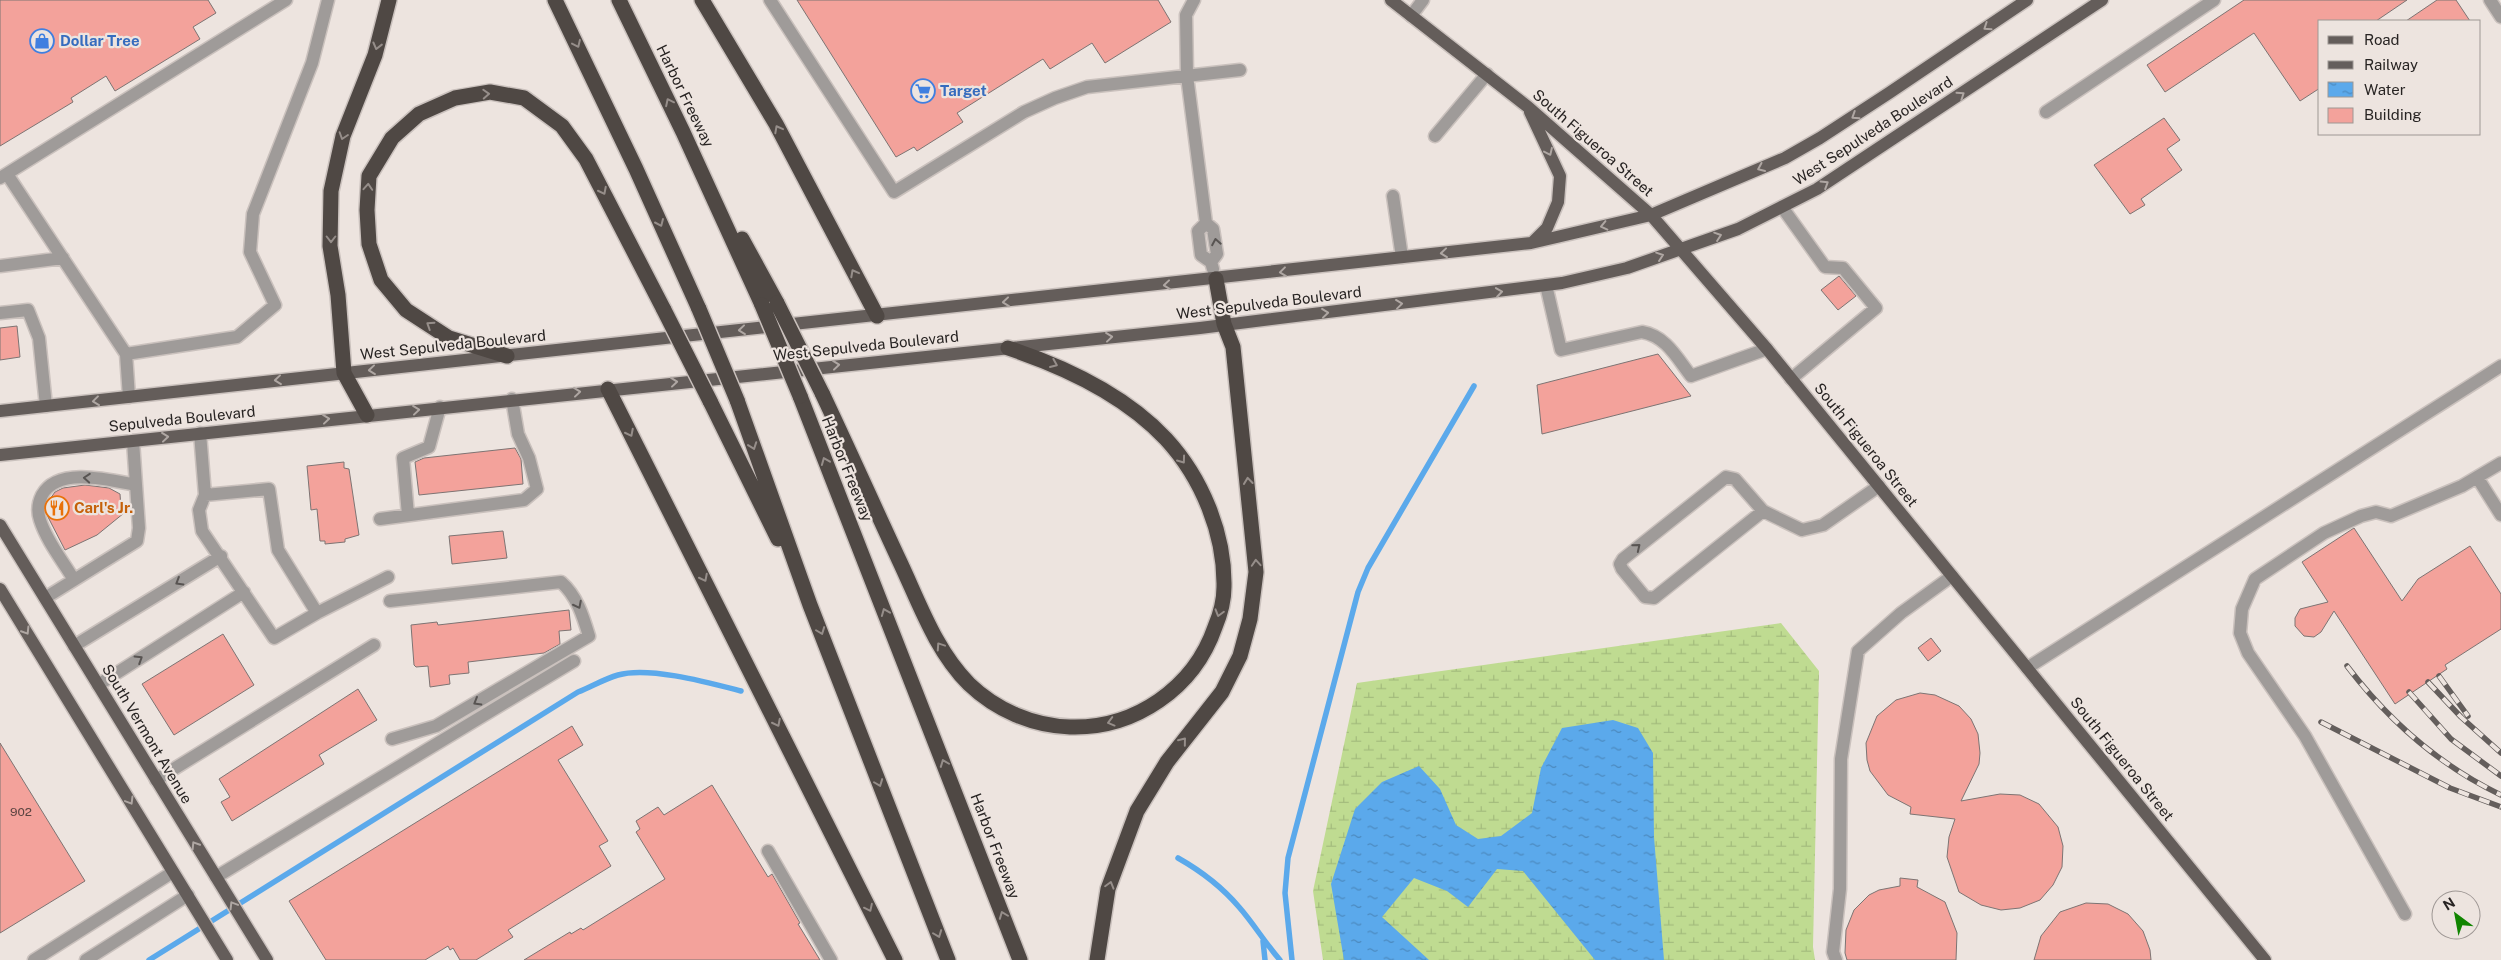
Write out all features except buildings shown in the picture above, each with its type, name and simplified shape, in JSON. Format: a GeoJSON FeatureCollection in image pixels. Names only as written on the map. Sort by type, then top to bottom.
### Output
{"type":"FeatureCollection","features":[{"type":"Feature","properties":{"kind":"highway"},"geometry":{"type":"LineString","coordinates":[[367,415],[344,372],[338,295],[330,246],[331,191],[343,136],[375,55],[389,0]]}},
{"type":"Feature","properties":{"kind":"highway"},"geometry":{"type":"LineString","coordinates":[[555,0],[632,160],[699,309],[737,400],[810,605],[948,960]]}},
{"type":"Feature","properties":{"kind":"highway","name":"Harbor Freeway"},"geometry":{"type":"LineString","coordinates":[[619,0],[770,304],[800,396],[1020,960]]}},
{"type":"Feature","properties":{"kind":"highway"},"geometry":{"type":"LineString","coordinates":[[702,0],[776,124],[877,316]]}},
{"type":"Feature","properties":{"kind":"highway"},"geometry":{"type":"LineString","coordinates":[[507,356],[449,338],[406,310],[381,280],[369,244],[367,210],[369,176],[392,138],[419,114],[455,98],[490,92],[524,98],[562,126],[586,159],[710,401],[810,605]]}},
{"type":"Feature","properties":{"kind":"highway"},"geometry":{"type":"LineString","coordinates":[[1097,960],[1108,889],[1137,811],[1167,762],[1222,692],[1240,656],[1250,619],[1256,572],[1253,530],[1233,348],[1224,324],[1216,279]]}},
{"type":"Feature","properties":{"kind":"highway"},"geometry":{"type":"LineString","coordinates":[[770,304],[822,393],[937,642],[970,684],[997,705],[1037,722],[1058,726],[1084,727],[1134,716],[1166,697],[1191,673],[1209,645],[1221,609],[1224,589],[1221,545],[1210,508],[1185,464],[1166,440],[1126,404],[1060,366],[1008,348]]}},
{"type":"Feature","properties":{"kind":"highway"},"geometry":{"type":"LineString","coordinates":[[608,389],[895,960]]}},
{"type":"Feature","properties":{"kind":"main road","name":"South Figueroa Street"},"geometry":{"type":"LineString","coordinates":[[1391,0],[1487,74],[1651,215],[1767,349],[2265,960]]}},
{"type":"Feature","properties":{"kind":"main road","name":"West Sepulveda Boulevard"},"geometry":{"type":"LineString","coordinates":[[344,372],[877,316],[1531,243],[1651,215],[1758,170],[1820,138],[2027,0]]}},
{"type":"Feature","properties":{"kind":"main road","name":"West Sepulveda Boulevard"},"geometry":{"type":"LineString","coordinates":[[367,415],[1224,324],[1546,285],[1627,268],[1738,229],[1817,189],[1882,148],[2102,0]]}},
{"type":"Feature","properties":{"kind":"main road"},"geometry":{"type":"LineString","coordinates":[[1528,108],[1560,176],[1558,202],[1547,228],[1531,243]]}},
{"type":"Feature","properties":{"kind":"main road","name":"Sepulveda Boulevard"},"geometry":{"type":"LineString","coordinates":[[0,411],[344,372]]}},
{"type":"Feature","properties":{"kind":"main road","name":"Sepulveda Boulevard"},"geometry":{"type":"LineString","coordinates":[[0,455],[367,415]]}},
{"type":"Feature","properties":{"kind":"main road","name":"South Vermont Avenue"},"geometry":{"type":"LineString","coordinates":[[0,525],[267,960]]}},
{"type":"Feature","properties":{"kind":"main road"},"geometry":{"type":"LineString","coordinates":[[0,589],[227,960]]}},
{"type":"Feature","properties":{"kind":"lane"},"geometry":{"type":"LineString","coordinates":[[129,397],[126,354],[63,258],[3,176],[286,0]]}},
{"type":"Feature","properties":{"kind":"lane"},"geometry":{"type":"LineString","coordinates":[[126,354],[238,337],[276,305],[250,252],[253,214],[312,63],[328,0]]}},
{"type":"Feature","properties":{"kind":"lane"},"geometry":{"type":"LineString","coordinates":[[770,0],[894,192],[1024,112],[1055,98],[1087,87],[1240,70]]}},
{"type":"Feature","properties":{"kind":"lane"},"geometry":{"type":"LineString","coordinates":[[1194,0],[1186,15],[1187,76],[1206,223],[1213,229],[1218,254],[1211,262],[1216,279]]}},
{"type":"Feature","properties":{"kind":"lane"},"geometry":{"type":"LineString","coordinates":[[1411,16],[1423,0]]}},
{"type":"Feature","properties":{"kind":"lane"},"geometry":{"type":"LineString","coordinates":[[2046,112],[2214,0]]}},
{"type":"Feature","properties":{"kind":"lane"},"geometry":{"type":"LineString","coordinates":[[2490,0],[2501,17]]}},
{"type":"Feature","properties":{"kind":"lane"},"geometry":{"type":"LineString","coordinates":[[1435,136],[1487,74]]}},
{"type":"Feature","properties":{"kind":"lane"},"geometry":{"type":"LineString","coordinates":[[1393,196],[1402,257]]}},
{"type":"Feature","properties":{"kind":"lane"},"geometry":{"type":"LineString","coordinates":[[1782,207],[1825,267],[1843,268],[1876,308],[1791,379]]}},
{"type":"Feature","properties":{"kind":"lane"},"geometry":{"type":"LineString","coordinates":[[0,266],[63,258]]}},
{"type":"Feature","properties":{"kind":"lane"},"geometry":{"type":"LineString","coordinates":[[1546,285],[1561,350],[1642,332],[1655,334],[1663,340],[1691,376],[1767,349]]}},
{"type":"Feature","properties":{"kind":"lane"},"geometry":{"type":"LineString","coordinates":[[0,312],[28,310],[39,338],[46,406]]}},
{"type":"Feature","properties":{"kind":"lane"},"geometry":{"type":"LineString","coordinates":[[2027,668],[2501,366]]}},
{"type":"Feature","properties":{"kind":"lane"},"geometry":{"type":"LineString","coordinates":[[380,520],[524,500],[537,488],[529,458],[518,434],[512,399]]}},
{"type":"Feature","properties":{"kind":"lane"},"geometry":{"type":"LineString","coordinates":[[408,516],[403,458],[430,447],[440,407]]}},
{"type":"Feature","properties":{"kind":"lane"},"geometry":{"type":"LineString","coordinates":[[200,433],[206,495],[199,510],[202,531],[274,638],[317,613],[388,577]]}},
{"type":"Feature","properties":{"kind":"lane"},"geometry":{"type":"LineString","coordinates":[[45,598],[137,541],[139,528],[133,440]]}},
{"type":"Feature","properties":{"kind":"lane"},"geometry":{"type":"LineString","coordinates":[[2405,914],[2305,736],[2248,653],[2240,633],[2242,609],[2255,579],[2324,534],[2361,516],[2376,512],[2391,516],[2462,486],[2501,463]]}},
{"type":"Feature","properties":{"kind":"lane"},"geometry":{"type":"LineString","coordinates":[[74,580],[44,530],[39,518],[38,506],[46,489],[52,484],[76,477],[136,485]]}},
{"type":"Feature","properties":{"kind":"lane"},"geometry":{"type":"LineString","coordinates":[[1763,511],[1654,598],[1645,597],[1620,564],[1623,559],[1726,477],[1735,479],[1763,511],[1802,530],[1824,525],[1879,486]]}},
{"type":"Feature","properties":{"kind":"lane"},"geometry":{"type":"LineString","coordinates":[[2477,477],[2501,514]]}},
{"type":"Feature","properties":{"kind":"lane"},"geometry":{"type":"LineString","coordinates":[[206,495],[269,489],[278,550],[317,613]]}},
{"type":"Feature","properties":{"kind":"lane"},"geometry":{"type":"LineString","coordinates":[[74,646],[220,556]]}},
{"type":"Feature","properties":{"kind":"lane"},"geometry":{"type":"LineString","coordinates":[[1836,960],[1833,952],[1840,889],[1840,759],[1858,651],[1902,613],[1952,576]]}},
{"type":"Feature","properties":{"kind":"lane"},"geometry":{"type":"LineString","coordinates":[[390,600],[561,582],[569,589],[581,610],[589,636],[436,726],[392,739]]}},
{"type":"Feature","properties":{"kind":"lane"},"geometry":{"type":"LineString","coordinates":[[98,685],[244,592]]}},
{"type":"Feature","properties":{"kind":"lane"},"geometry":{"type":"LineString","coordinates":[[156,780],[374,645]]}},
{"type":"Feature","properties":{"kind":"lane"},"geometry":{"type":"LineString","coordinates":[[219,882],[574,661]]}},
{"type":"Feature","properties":{"kind":"lane"},"geometry":{"type":"LineString","coordinates":[[768,851],[831,960]]}},
{"type":"Feature","properties":{"kind":"lane"},"geometry":{"type":"LineString","coordinates":[[34,960],[173,872]]}},
{"type":"Feature","properties":{"kind":"lane"},"geometry":{"type":"LineString","coordinates":[[86,960],[190,899]]}},
{"type":"Feature","properties":{"kind":"green space"},"geometry":{"type":"Polygon","coordinates":[[[1781,623],[1819,671],[1813,947],[1815,960],[1323,960],[1313,891],[1357,683],[1781,623]]]}},
{"type":"Feature","properties":{"kind":"water"},"geometry":{"type":"Polygon","coordinates":[[[1613,720],[1638,728],[1653,753],[1654,837],[1664,960],[1595,960],[1523,871],[1497,869],[1468,907],[1447,891],[1414,878],[1382,917],[1429,960],[1344,960],[1331,884],[1355,809],[1382,782],[1419,766],[1440,789],[1456,825],[1478,839],[1501,836],[1532,813],[1541,768],[1562,728],[1613,720]]]}},
{"type":"Feature","properties":{"kind":"waterway"},"geometry":{"type":"LineString","coordinates":[[1292,960],[1285,893],[1288,858],[1358,592],[1368,568],[1474,386]]}},
{"type":"Feature","properties":{"kind":"waterway"},"geometry":{"type":"LineString","coordinates":[[149,960],[578,692],[618,675],[631,673],[662,674],[741,691]]}},
{"type":"Feature","properties":{"kind":"waterway"},"geometry":{"type":"LineString","coordinates":[[1178,858],[1195,868],[1226,893],[1280,960]]}},
{"type":"Feature","properties":{"kind":"waterway"},"geometry":{"type":"LineString","coordinates":[[1263,941],[1265,960]]}},
{"type":"Feature","properties":{"kind":"railway"},"geometry":{"type":"LineString","coordinates":[[2347,666],[2380,705],[2416,740],[2457,770],[2501,795]]}},
{"type":"Feature","properties":{"kind":"railway"},"geometry":{"type":"LineString","coordinates":[[2439,676],[2468,716]]}},
{"type":"Feature","properties":{"kind":"railway"},"geometry":{"type":"LineString","coordinates":[[2428,682],[2461,717],[2501,753]]}},
{"type":"Feature","properties":{"kind":"railway"},"geometry":{"type":"LineString","coordinates":[[2409,692],[2451,739],[2501,776]]}},
{"type":"Feature","properties":{"kind":"railway"},"geometry":{"type":"LineString","coordinates":[[2321,722],[2450,788],[2501,807]]}},
{"type":"Feature","properties":{"kind":"place","name":"Dollar Tree"},"geometry":{"type":"Point","coordinates":[42,41]}},
{"type":"Feature","properties":{"kind":"place","name":"Target"},"geometry":{"type":"Point","coordinates":[923,91]}},
{"type":"Feature","properties":{"kind":"place","name":"Carl's Jr."},"geometry":{"type":"Point","coordinates":[57,508]}}]}
